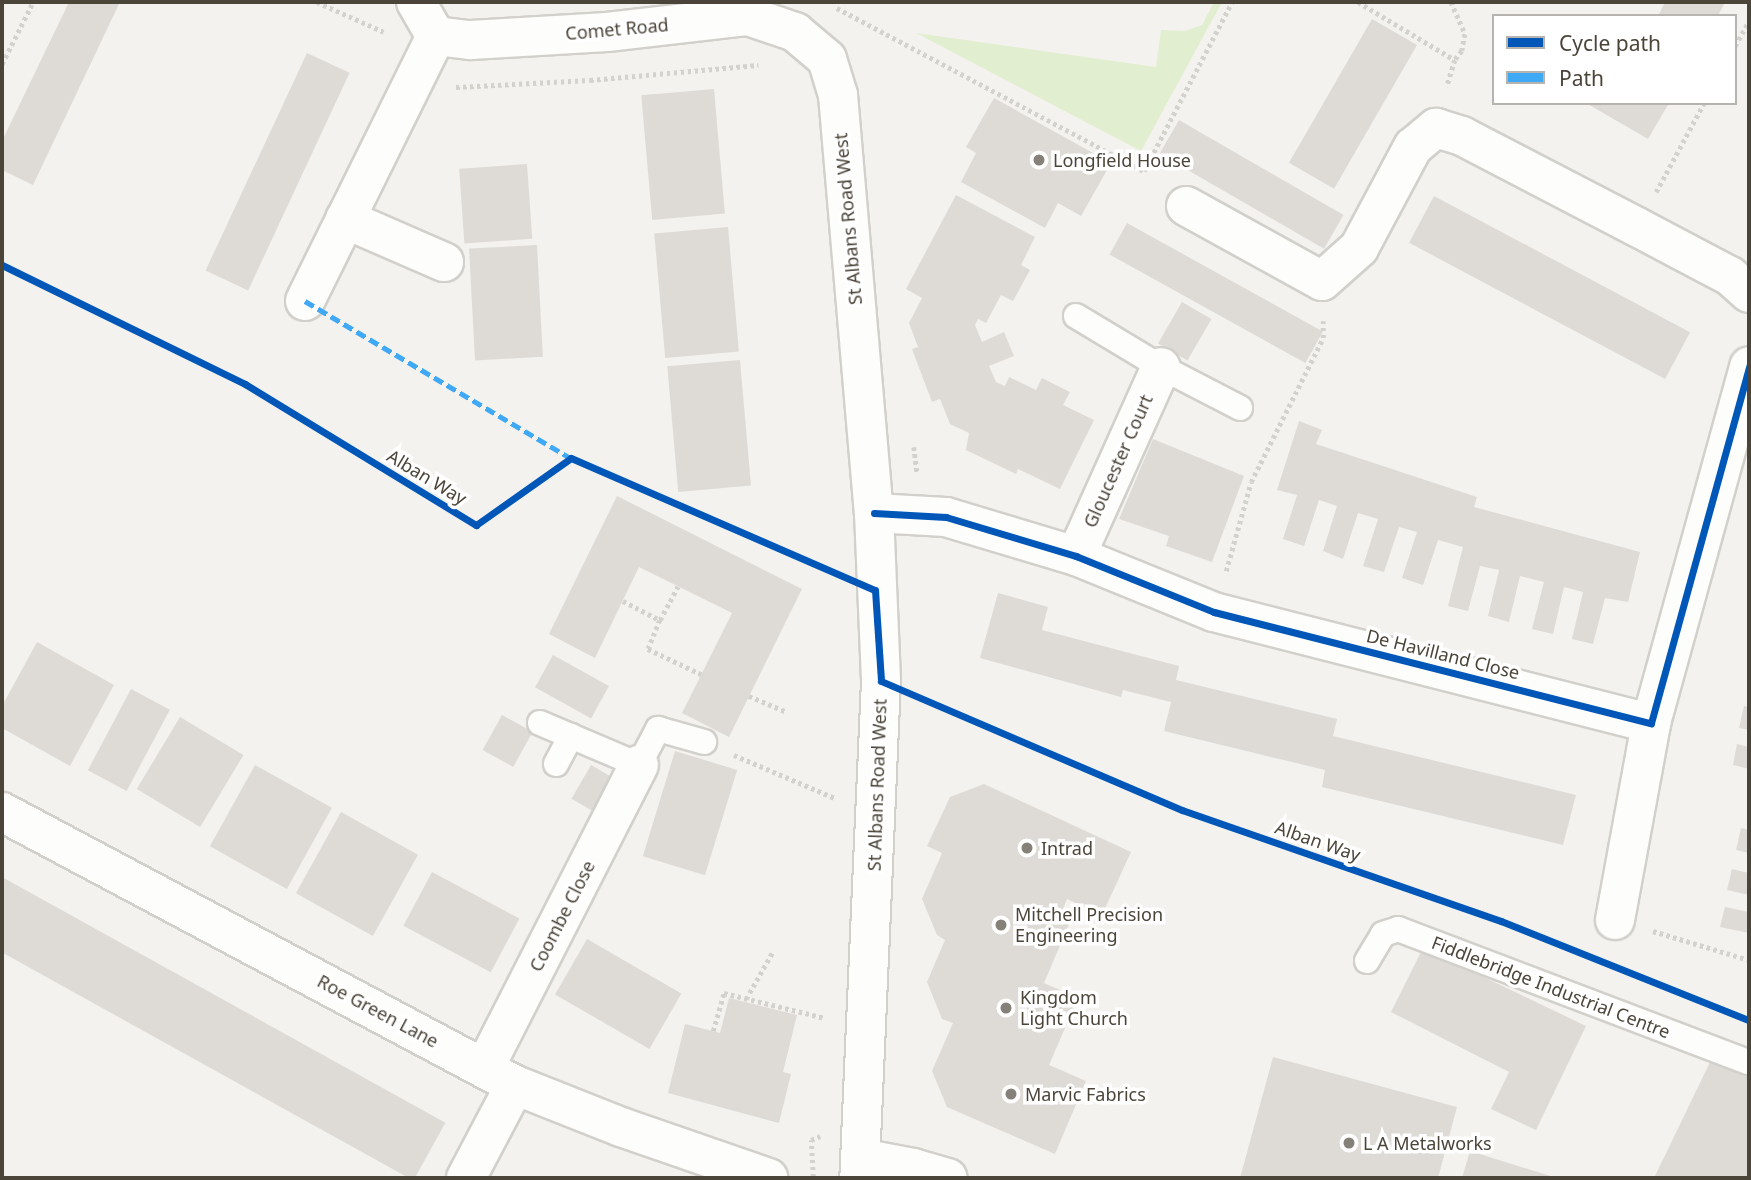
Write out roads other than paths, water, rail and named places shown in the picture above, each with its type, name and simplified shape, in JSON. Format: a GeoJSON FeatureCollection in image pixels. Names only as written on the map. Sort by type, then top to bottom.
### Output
{"type":"FeatureCollection","features":[{"type":"Feature","properties":{"kind":"street"},"geometry":{"type":"LineString","coordinates":[[305,301],[429,47],[416,2]]}},
{"type":"Feature","properties":{"kind":"street","name":"Comet Road"},"geometry":{"type":"LineString","coordinates":[[429,47],[471,40],[607,32],[748,16],[795,32]]}},
{"type":"Feature","properties":{"kind":"street","name":"St Albans Road West"},"geometry":{"type":"LineString","coordinates":[[795,32],[827,59],[838,95],[874,513],[881,681],[860,1168]]}},
{"type":"Feature","properties":{"kind":"street"},"geometry":{"type":"LineString","coordinates":[[1186,205],[1322,281],[1359,248],[1413,147],[1436,128],[1462,136],[1731,276],[1749,293]]}},
{"type":"Feature","properties":{"kind":"street"},"geometry":{"type":"LineString","coordinates":[[345,219],[444,262]]}},
{"type":"Feature","properties":{"kind":"street"},"geometry":{"type":"LineString","coordinates":[[1615,920],[1651,723],[1749,366]]}},
{"type":"Feature","properties":{"kind":"street","name":"Gloucester Court"},"geometry":{"type":"LineString","coordinates":[[1076,556],[1161,367]]}},
{"type":"Feature","properties":{"kind":"street","name":"De Havilland Close"},"geometry":{"type":"LineString","coordinates":[[874,513],[946,517],[1076,556],[1214,612],[1651,723]]}},
{"type":"Feature","properties":{"kind":"street","name":"Coombe Close"},"geometry":{"type":"LineString","coordinates":[[466,1178],[500,1076],[639,765]]}},
{"type":"Feature","properties":{"kind":"street","name":"Roe Green Lane"},"geometry":{"type":"LineString","coordinates":[[2,812],[500,1076],[621,1127],[768,1178]]}},
{"type":"Feature","properties":{"kind":"street"},"geometry":{"type":"LineString","coordinates":[[860,1168],[913,1168],[948,1178]]}},
{"type":"Feature","properties":{"kind":"lane"},"geometry":{"type":"LineString","coordinates":[[1076,316],[1161,367],[1240,408]]}},
{"type":"Feature","properties":{"kind":"lane"},"geometry":{"type":"LineString","coordinates":[[540,723],[639,765],[659,729],[704,742]]}},
{"type":"Feature","properties":{"kind":"lane"},"geometry":{"type":"LineString","coordinates":[[556,764],[571,736]]}},
{"type":"Feature","properties":{"kind":"lane","name":"Fiddlebridge Industrial Centre"},"geometry":{"type":"LineString","coordinates":[[1367,961],[1383,934],[1398,929],[1749,1062]]}},
{"type":"Feature","properties":{"kind":"place","name":"Longfield House"},"geometry":{"type":"Point","coordinates":[1039,160]}},
{"type":"Feature","properties":{"kind":"place","name":"Intrad"},"geometry":{"type":"Point","coordinates":[1027,848]}},
{"type":"Feature","properties":{"kind":"place","name":"Mitchell Precision Engineering"},"geometry":{"type":"Point","coordinates":[1001,925]}},
{"type":"Feature","properties":{"kind":"place","name":"Kingdom Light Church"},"geometry":{"type":"Point","coordinates":[1006,1008]}},
{"type":"Feature","properties":{"kind":"place","name":"Marvic Fabrics"},"geometry":{"type":"Point","coordinates":[1011,1094]}},
{"type":"Feature","properties":{"kind":"place","name":"L A Metalworks"},"geometry":{"type":"Point","coordinates":[1349,1143]}}]}
